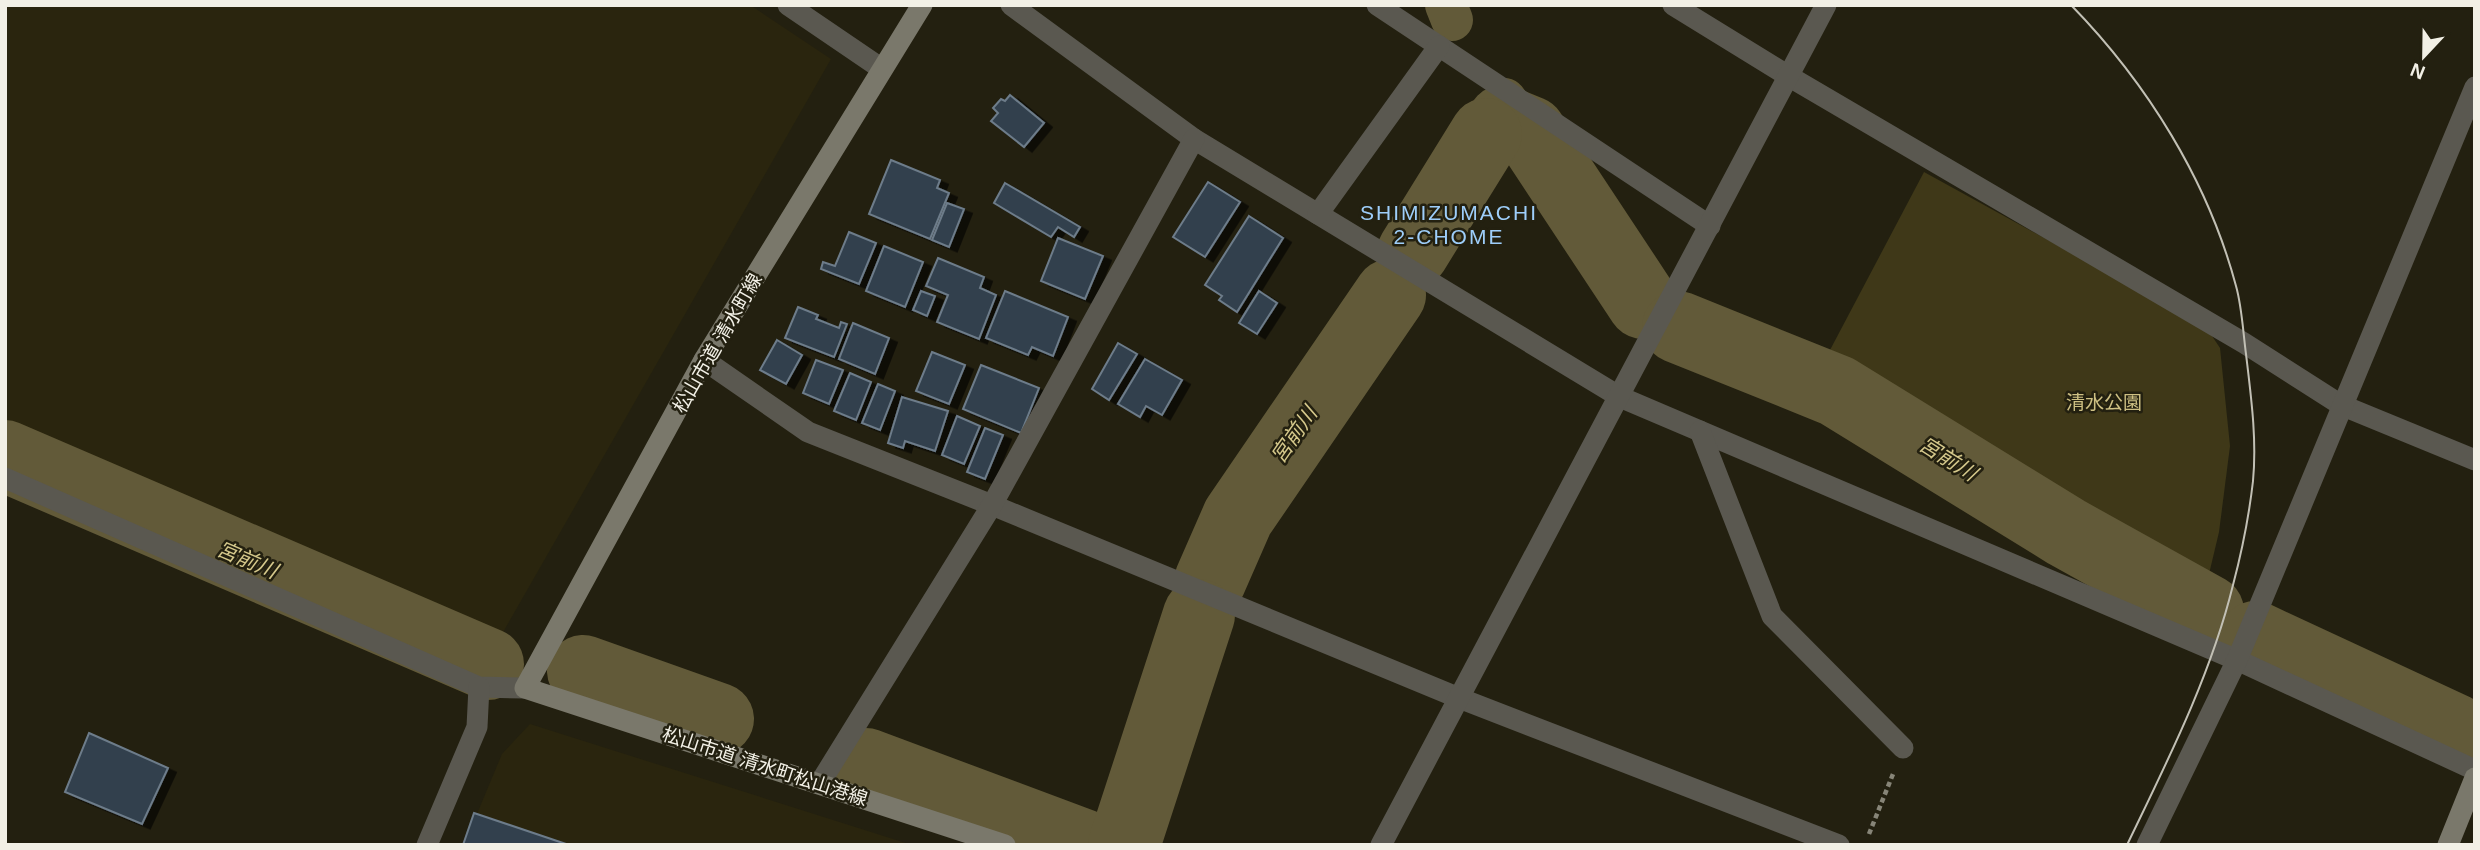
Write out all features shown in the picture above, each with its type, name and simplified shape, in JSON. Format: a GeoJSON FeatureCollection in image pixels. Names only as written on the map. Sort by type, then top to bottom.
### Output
{"type":"FeatureCollection","features":[{"type":"Feature","properties":{"kind":"street"},"geometry":{"type":"LineString","coordinates":[[788,5],[882,69]]}},
{"type":"Feature","properties":{"kind":"street","name":"松山市道 清水町線"},"geometry":{"type":"LineString","coordinates":[[525,688],[704,360],[922,5]]}},
{"type":"Feature","properties":{"kind":"street"},"geometry":{"type":"LineString","coordinates":[[1011,5],[1194,139],[1620,397],[2237,660],[2475,770]]}},
{"type":"Feature","properties":{"kind":"street"},"geometry":{"type":"LineString","coordinates":[[1377,5],[1710,226]]}},
{"type":"Feature","properties":{"kind":"street"},"geometry":{"type":"LineString","coordinates":[[1673,5],[1790,77],[2244,343],[2341,405],[2475,460]]}},
{"type":"Feature","properties":{"kind":"street"},"geometry":{"type":"LineString","coordinates":[[1381,845],[1826,5]]}},
{"type":"Feature","properties":{"kind":"street"},"geometry":{"type":"LineString","coordinates":[[1318,214],[1439,46]]}},
{"type":"Feature","properties":{"kind":"street"},"geometry":{"type":"LineString","coordinates":[[2147,845],[2237,660],[2475,88]]}},
{"type":"Feature","properties":{"kind":"street"},"geometry":{"type":"LineString","coordinates":[[820,783],[992,505],[1194,139]]}},
{"type":"Feature","properties":{"kind":"street"},"geometry":{"type":"LineString","coordinates":[[704,360],[808,432],[1459,698],[1839,845]]}},
{"type":"Feature","properties":{"kind":"street"},"geometry":{"type":"LineString","coordinates":[[1700,431],[1772,615],[1903,748]]}},
{"type":"Feature","properties":{"kind":"street"},"geometry":{"type":"LineString","coordinates":[[5,478],[479,687],[525,688]]}},
{"type":"Feature","properties":{"kind":"street"},"geometry":{"type":"LineString","coordinates":[[426,845],[477,727],[479,687]]}},
{"type":"Feature","properties":{"kind":"street","name":"松山市道 清水町松山港線"},"geometry":{"type":"LineString","coordinates":[[525,688],[1005,845]]}},
{"type":"Feature","properties":{"kind":"street"},"geometry":{"type":"LineString","coordinates":[[2448,845],[2475,778]]}},
{"type":"Feature","properties":{"kind":"path"},"geometry":{"type":"LineString","coordinates":[[1865,845],[1903,748]]}},
{"type":"Feature","properties":{"kind":"shaded area"},"geometry":{"type":"Polygon","coordinates":[[[5,5],[750,5],[831,59],[494,648],[5,452],[5,5]]]}},
{"type":"Feature","properties":{"kind":"shaded area"},"geometry":{"type":"Polygon","coordinates":[[[530,724],[912,845],[464,845],[502,754],[530,724]]]}},
{"type":"Feature","properties":{"kind":"green space","name":"清水公園"},"geometry":{"type":"Polygon","coordinates":[[[1924,172],[2206,327],[2220,348],[2230,446],[2219,532],[2204,595],[1820,369],[1924,172]]]}},
{"type":"Feature","properties":{"kind":"building"},"geometry":{"type":"Polygon","coordinates":[[[1010,95],[1044,123],[1024,147],[991,121],[998,113],[993,108],[1001,99],[1005,101],[1010,95]]]}},
{"type":"Feature","properties":{"kind":"building"},"geometry":{"type":"Polygon","coordinates":[[[891,160],[940,180],[937,188],[949,193],[930,239],[869,214],[891,160]]]}},
{"type":"Feature","properties":{"kind":"building"},"geometry":{"type":"Polygon","coordinates":[[[1208,182],[1240,202],[1205,257],[1173,237],[1208,182]]]}},
{"type":"Feature","properties":{"kind":"building"},"geometry":{"type":"Polygon","coordinates":[[[1005,183],[1080,227],[1074,237],[1058,227],[1051,237],[994,203],[1005,183]]]}},
{"type":"Feature","properties":{"kind":"building"},"geometry":{"type":"Polygon","coordinates":[[[947,203],[964,209],[949,247],[932,240],[947,203]]]}},
{"type":"Feature","properties":{"kind":"building"},"geometry":{"type":"Polygon","coordinates":[[[1249,216],[1283,238],[1237,312],[1219,300],[1222,296],[1205,285],[1249,216]]]}},
{"type":"Feature","properties":{"kind":"building"},"geometry":{"type":"Polygon","coordinates":[[[849,232],[876,243],[859,284],[821,269],[823,262],[835,266],[849,232]]]}},
{"type":"Feature","properties":{"kind":"building"},"geometry":{"type":"Polygon","coordinates":[[[1058,238],[1103,256],[1085,299],[1041,281],[1058,238]]]}},
{"type":"Feature","properties":{"kind":"building"},"geometry":{"type":"Polygon","coordinates":[[[884,246],[923,262],[905,307],[866,291],[884,246]]]}},
{"type":"Feature","properties":{"kind":"building"},"geometry":{"type":"Polygon","coordinates":[[[938,258],[984,277],[980,288],[996,295],[979,339],[937,322],[948,295],[926,286],[938,258]]]}},
{"type":"Feature","properties":{"kind":"building"},"geometry":{"type":"Polygon","coordinates":[[[921,291],[935,296],[927,316],[913,310],[921,291]]]}},
{"type":"Feature","properties":{"kind":"building"},"geometry":{"type":"Polygon","coordinates":[[[1005,291],[1068,317],[1053,356],[1032,347],[1028,355],[986,338],[1005,291]]]}},
{"type":"Feature","properties":{"kind":"building"},"geometry":{"type":"Polygon","coordinates":[[[1259,291],[1277,303],[1257,334],[1239,323],[1259,291]]]}},
{"type":"Feature","properties":{"kind":"building"},"geometry":{"type":"Polygon","coordinates":[[[798,307],[818,315],[816,319],[839,328],[841,322],[847,324],[834,357],[785,338],[798,307]]]}},
{"type":"Feature","properties":{"kind":"building"},"geometry":{"type":"Polygon","coordinates":[[[853,323],[889,338],[875,374],[839,359],[853,323]]]}},
{"type":"Feature","properties":{"kind":"building"},"geometry":{"type":"Polygon","coordinates":[[[777,340],[802,355],[786,384],[760,370],[777,340]]]}},
{"type":"Feature","properties":{"kind":"building"},"geometry":{"type":"Polygon","coordinates":[[[1118,343],[1137,354],[1109,400],[1092,389],[1118,343]]]}},
{"type":"Feature","properties":{"kind":"building"},"geometry":{"type":"Polygon","coordinates":[[[932,352],[965,365],[949,404],[916,391],[932,352]]]}},
{"type":"Feature","properties":{"kind":"building"},"geometry":{"type":"Polygon","coordinates":[[[1145,359],[1182,380],[1162,415],[1146,406],[1140,417],[1118,404],[1145,359]]]}},
{"type":"Feature","properties":{"kind":"building"},"geometry":{"type":"Polygon","coordinates":[[[816,360],[843,370],[829,404],[803,393],[816,360]]]}},
{"type":"Feature","properties":{"kind":"building"},"geometry":{"type":"Polygon","coordinates":[[[981,365],[1039,388],[1021,433],[963,409],[981,365]]]}},
{"type":"Feature","properties":{"kind":"building"},"geometry":{"type":"Polygon","coordinates":[[[850,373],[871,382],[856,420],[834,411],[850,373]]]}},
{"type":"Feature","properties":{"kind":"building"},"geometry":{"type":"Polygon","coordinates":[[[878,384],[895,391],[880,430],[862,423],[878,384]]]}},
{"type":"Feature","properties":{"kind":"building"},"geometry":{"type":"Polygon","coordinates":[[[902,397],[948,411],[935,451],[905,441],[903,448],[888,443],[902,397]]]}},
{"type":"Feature","properties":{"kind":"building"},"geometry":{"type":"Polygon","coordinates":[[[957,416],[980,426],[964,464],[942,455],[957,416]]]}},
{"type":"Feature","properties":{"kind":"building"},"geometry":{"type":"Polygon","coordinates":[[[985,428],[1003,435],[985,479],[967,472],[985,428]]]}},
{"type":"Feature","properties":{"kind":"building"},"geometry":{"type":"Polygon","coordinates":[[[89,733],[168,768],[142,824],[65,792],[89,733]]]}},
{"type":"Feature","properties":{"kind":"building"},"geometry":{"type":"Polygon","coordinates":[[[474,813],[569,845],[463,845],[474,813]]]}},
{"type":"Feature","properties":{"kind":"waterway"},"geometry":{"type":"LineString","coordinates":[[1446,5],[1452,20]]}},
{"type":"Feature","properties":{"kind":"waterway"},"geometry":{"type":"LineString","coordinates":[[1505,99],[1530,132]]}},
{"type":"Feature","properties":{"kind":"waterway","name":"宮前川"},"geometry":{"type":"LineString","coordinates":[[1503,121],[1530,132],[1643,303]]}},
{"type":"Feature","properties":{"kind":"waterway","name":"宮前川"},"geometry":{"type":"LineString","coordinates":[[1413,252],[1486,134]]}},
{"type":"Feature","properties":{"kind":"waterway","name":"宮前川"},"geometry":{"type":"LineString","coordinates":[[1210,581],[1238,517],[1390,295]]}},
{"type":"Feature","properties":{"kind":"waterway","name":"宮前川"},"geometry":{"type":"LineString","coordinates":[[1678,327],[1837,391],[2066,532],[2208,611]]}},
{"type":"Feature","properties":{"kind":"waterway","name":"宮前川"},"geometry":{"type":"LineString","coordinates":[[5,456],[488,664]]}},
{"type":"Feature","properties":{"kind":"waterway","name":"宮前川"},"geometry":{"type":"LineString","coordinates":[[1124,845],[1199,615]]}},
{"type":"Feature","properties":{"kind":"waterway","name":"宮前川"},"geometry":{"type":"LineString","coordinates":[[2255,637],[2455,730]]}},
{"type":"Feature","properties":{"kind":"waterway","name":"宮前川"},"geometry":{"type":"LineString","coordinates":[[583,671],[718,719]]}},
{"type":"Feature","properties":{"kind":"waterway","name":"宮前川"},"geometry":{"type":"LineString","coordinates":[[866,764],[1083,845]]}},
{"type":"Feature","properties":{"kind":"tram line"},"geometry":{"type":"LineString","coordinates":[[2071,5],[2099,35],[2149,101],[2172,135],[2209,209],[2238,294],[2253,418],[2254,465],[2251,494],[2224,619],[2187,718],[2127,845]]}},
{"type":"Feature","properties":{"kind":"district","name":"SHIMIZUMACHI 2-CHOME"},"geometry":{"type":"Point","coordinates":[1449,225]}}]}
